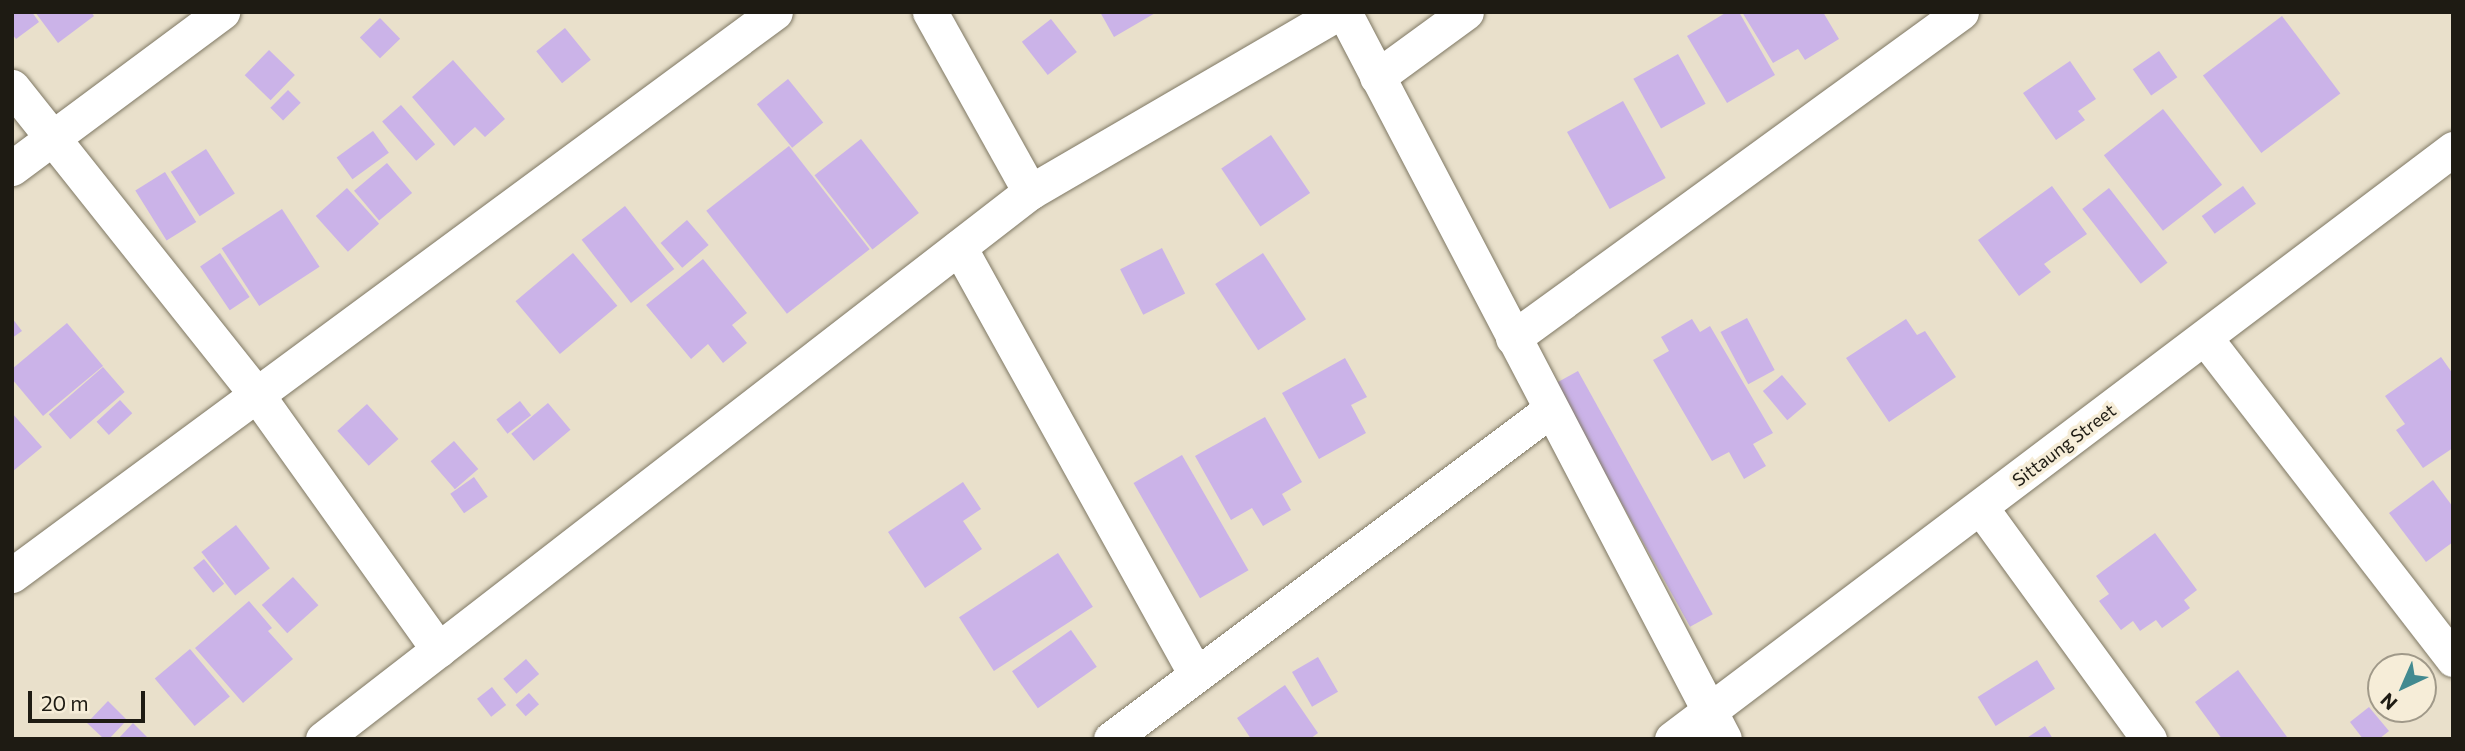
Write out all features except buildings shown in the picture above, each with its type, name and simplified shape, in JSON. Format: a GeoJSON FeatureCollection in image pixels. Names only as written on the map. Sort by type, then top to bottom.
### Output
{"type":"FeatureCollection","features":[{"type":"Feature","properties":{"kind":"street"},"geometry":{"type":"LineString","coordinates":[[12,168],[222,12]]}},
{"type":"Feature","properties":{"kind":"street"},"geometry":{"type":"LineString","coordinates":[[12,575],[775,12]]}},
{"type":"Feature","properties":{"kind":"street"},"geometry":{"type":"LineString","coordinates":[[930,12],[1030,192]]}},
{"type":"Feature","properties":{"kind":"street"},"geometry":{"type":"LineString","coordinates":[[323,739],[1030,192],[1341,12],[1717,725]]}},
{"type":"Feature","properties":{"kind":"street"},"geometry":{"type":"LineString","coordinates":[[1377,77],[1466,12]]}},
{"type":"Feature","properties":{"kind":"street"},"geometry":{"type":"LineString","coordinates":[[1513,338],[1961,12]]}},
{"type":"Feature","properties":{"kind":"street"},"geometry":{"type":"LineString","coordinates":[[12,87],[257,395],[439,650]]}},
{"type":"Feature","properties":{"kind":"street","name":"Sittaung Street"},"geometry":{"type":"LineString","coordinates":[[1672,739],[1717,725],[1981,508],[2453,149]]}},
{"type":"Feature","properties":{"kind":"street"},"geometry":{"type":"LineString","coordinates":[[959,247],[1196,675]]}},
{"type":"Feature","properties":{"kind":"street"},"geometry":{"type":"LineString","coordinates":[[2205,338],[2453,659]]}},
{"type":"Feature","properties":{"kind":"street"},"geometry":{"type":"LineString","coordinates":[[1111,739],[1550,410]]}},
{"type":"Feature","properties":{"kind":"street"},"geometry":{"type":"LineString","coordinates":[[1981,508],[2149,739]]}}]}
